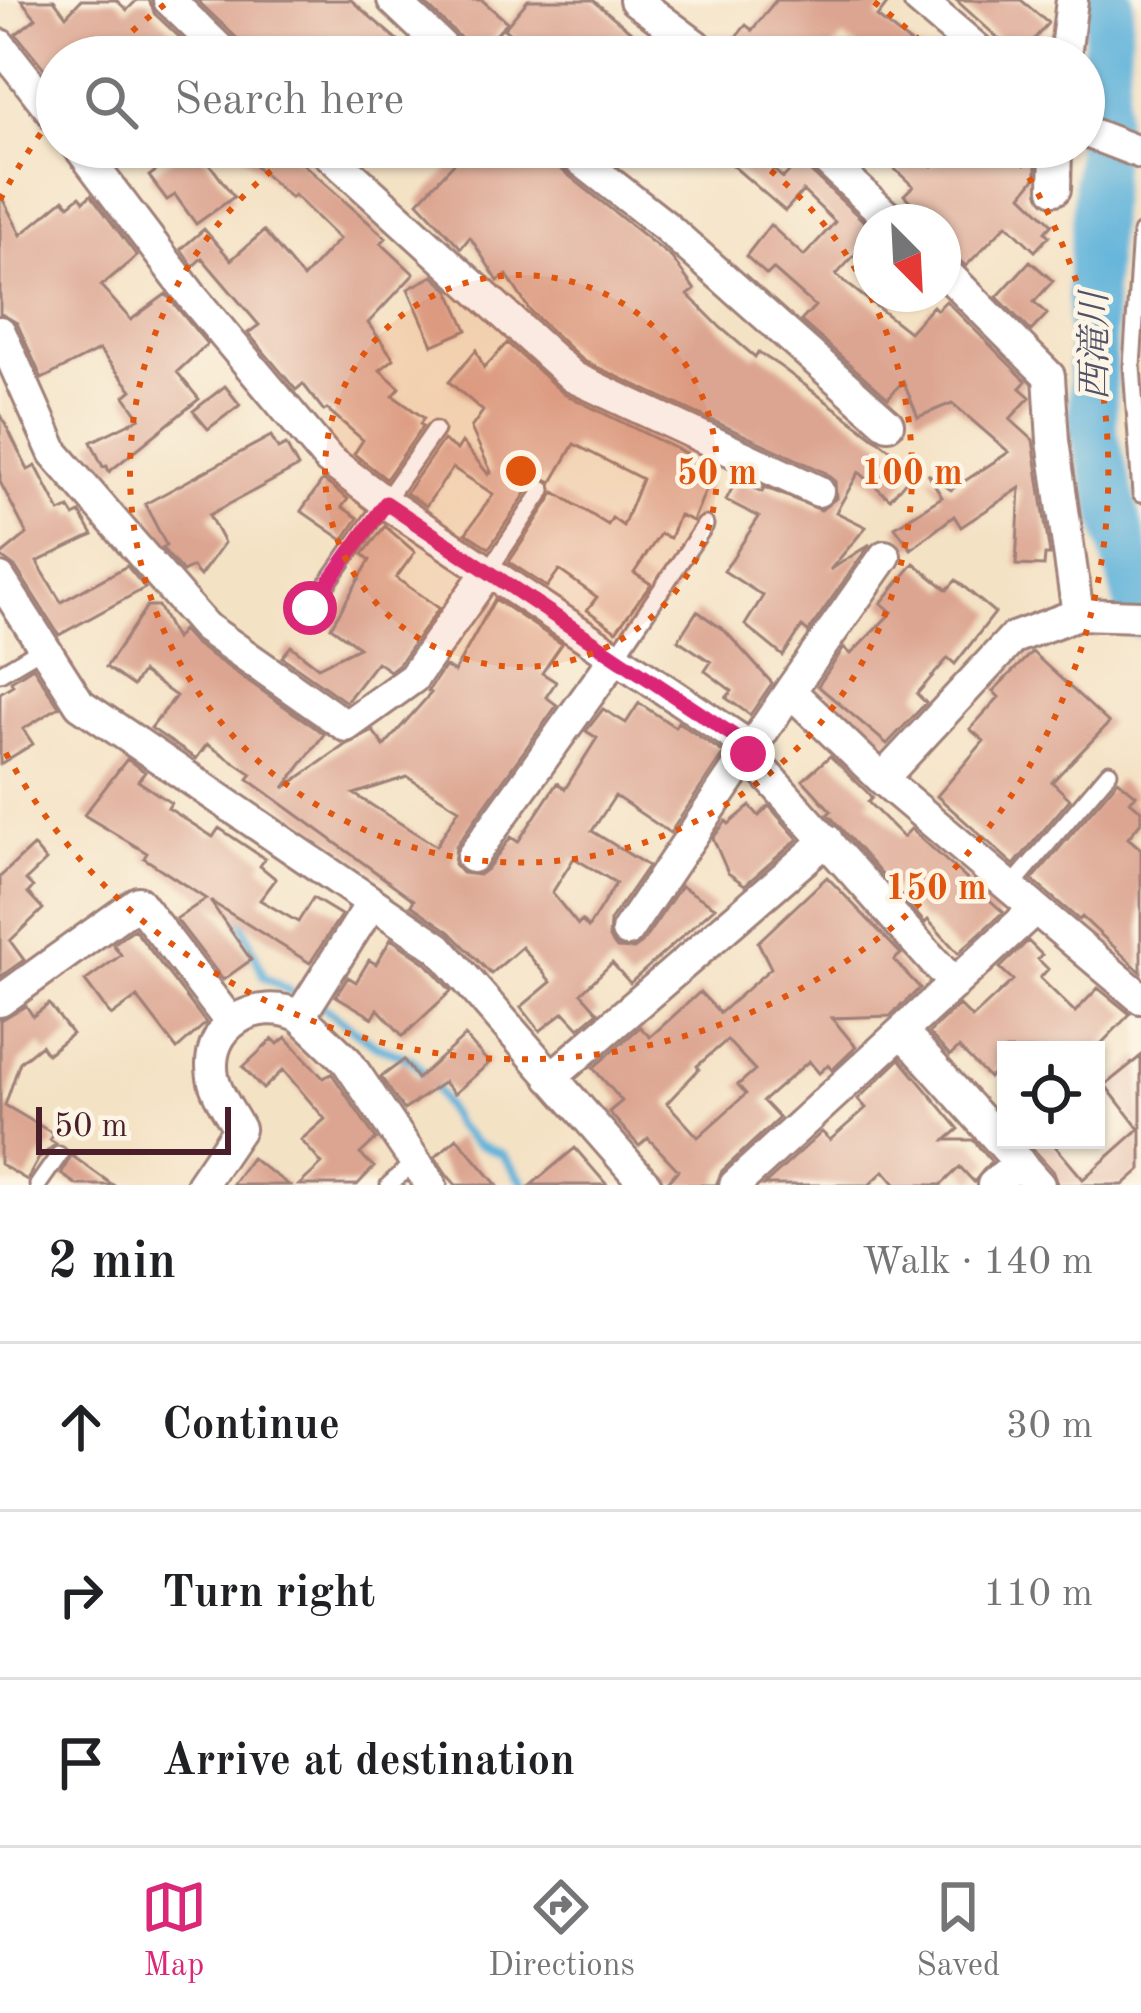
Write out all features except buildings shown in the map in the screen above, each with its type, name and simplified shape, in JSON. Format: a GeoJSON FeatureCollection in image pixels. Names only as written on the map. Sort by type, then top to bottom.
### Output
{"type":"FeatureCollection","features":[{"type":"Feature","properties":{"kind":"street"},"geometry":{"type":"LineString","coordinates":[[169,0],[206,36]]}},
{"type":"Feature","properties":{"kind":"street"},"geometry":{"type":"LineString","coordinates":[[393,0],[432,36]]}},
{"type":"Feature","properties":{"kind":"street"},"geometry":{"type":"LineString","coordinates":[[634,0],[683,36]]}},
{"type":"Feature","properties":{"kind":"street"},"geometry":{"type":"LineString","coordinates":[[919,0],[961,36]]}},
{"type":"Feature","properties":{"kind":"street"},"geometry":{"type":"LineString","coordinates":[[1068,36],[1072,0]]}},
{"type":"Feature","properties":{"kind":"street"},"geometry":{"type":"LineString","coordinates":[[0,45],[36,91]]}},
{"type":"Feature","properties":{"kind":"street"},"geometry":{"type":"LineString","coordinates":[[1105,139],[1134,150]]}},
{"type":"Feature","properties":{"kind":"street"},"geometry":{"type":"LineString","coordinates":[[95,168],[194,299],[328,460],[617,655],[750,752],[954,984]]}},
{"type":"Feature","properties":{"kind":"street"},"geometry":{"type":"LineString","coordinates":[[344,168],[573,376],[818,490]]}},
{"type":"Feature","properties":{"kind":"street"},"geometry":{"type":"LineString","coordinates":[[591,168],[664,226],[888,424]]}},
{"type":"Feature","properties":{"kind":"street"},"geometry":{"type":"LineString","coordinates":[[835,168],[874,204]]}},
{"type":"Feature","properties":{"kind":"street"},"geometry":{"type":"LineString","coordinates":[[1055,189],[1056,168]]}},
{"type":"Feature","properties":{"kind":"street"},"geometry":{"type":"LineString","coordinates":[[961,288],[1048,376],[1053,441],[1094,615]]}},
{"type":"Feature","properties":{"kind":"street"},"geometry":{"type":"LineString","coordinates":[[0,332],[54,453],[205,627],[346,726],[413,678],[489,570]]}},
{"type":"Feature","properties":{"kind":"street"},"geometry":{"type":"LineString","coordinates":[[627,931],[885,556]]}},
{"type":"Feature","properties":{"kind":"street"},"geometry":{"type":"LineString","coordinates":[[0,579],[80,704],[439,948],[646,1185]]}},
{"type":"Feature","properties":{"kind":"street"},"geometry":{"type":"LineString","coordinates":[[882,779],[1013,638],[1094,615],[1141,616]]}},
{"type":"Feature","properties":{"kind":"street"},"geometry":{"type":"LineString","coordinates":[[472,857],[617,655]]}},
{"type":"Feature","properties":{"kind":"street"},"geometry":{"type":"LineString","coordinates":[[790,691],[882,779],[1141,998]]}},
{"type":"Feature","properties":{"kind":"street"},"geometry":{"type":"LineString","coordinates":[[551,1078],[827,840]]}},
{"type":"Feature","properties":{"kind":"street"},"geometry":{"type":"LineString","coordinates":[[0,1001],[138,902],[231,1023]]}},
{"type":"Feature","properties":{"kind":"street"},"geometry":{"type":"LineString","coordinates":[[300,1016],[371,904]]}},
{"type":"Feature","properties":{"kind":"street"},"geometry":{"type":"LineString","coordinates":[[734,1185],[1034,909]]}},
{"type":"Feature","properties":{"kind":"street"},"geometry":{"type":"LineString","coordinates":[[201,1185],[239,1129],[212,1076],[218,1045],[231,1023],[256,1008],[279,1006],[300,1016],[346,1061],[423,1174]]}},
{"type":"Feature","properties":{"kind":"street"},"geometry":{"type":"LineString","coordinates":[[903,1033],[1029,1174],[993,1185]]}},
{"type":"Feature","properties":{"kind":"lane"},"geometry":{"type":"LineString","coordinates":[[1141,232],[1132,366],[1141,494]]}},
{"type":"Feature","properties":{"kind":"lane"},"geometry":{"type":"LineString","coordinates":[[310,608],[435,430]]}},
{"type":"Feature","properties":{"kind":"lane"},"geometry":{"type":"LineString","coordinates":[[489,570],[543,490]]}},
{"type":"Feature","properties":{"kind":"lane"},"geometry":{"type":"LineString","coordinates":[[617,655],[705,525]]}},
{"type":"Feature","properties":{"kind":"lane"},"geometry":{"type":"LineString","coordinates":[[0,673],[44,647]]}},
{"type":"Feature","properties":{"kind":"lane"},"geometry":{"type":"LineString","coordinates":[[1010,888],[1109,772]]}},
{"type":"Feature","properties":{"kind":"lane"},"geometry":{"type":"LineString","coordinates":[[38,1185],[59,1155]]}},
{"type":"Feature","properties":{"kind":"lane"},"geometry":{"type":"LineString","coordinates":[[389,1185],[423,1174]]}},
{"type":"Feature","properties":{"kind":"waterway","name":"西滝川"},"geometry":{"type":"LineString","coordinates":[[1105,76],[1110,0]]}},
{"type":"Feature","properties":{"kind":"waterway","name":"西滝川"},"geometry":{"type":"LineString","coordinates":[[1099,168],[1091,288],[1093,430],[1141,614]]}},
{"type":"Feature","properties":{"kind":"waterway"},"geometry":{"type":"LineString","coordinates":[[238,913],[264,977],[291,992]]}},
{"type":"Feature","properties":{"kind":"waterway"},"geometry":{"type":"LineString","coordinates":[[322,1006],[375,1045],[413,1060],[456,1126],[475,1143],[502,1154],[525,1185]]}},
{"type":"Feature","properties":{"kind":"route"},"geometry":{"type":"LineString","coordinates":[[310,608],[386,503],[752,748],[748,754]]}}]}
